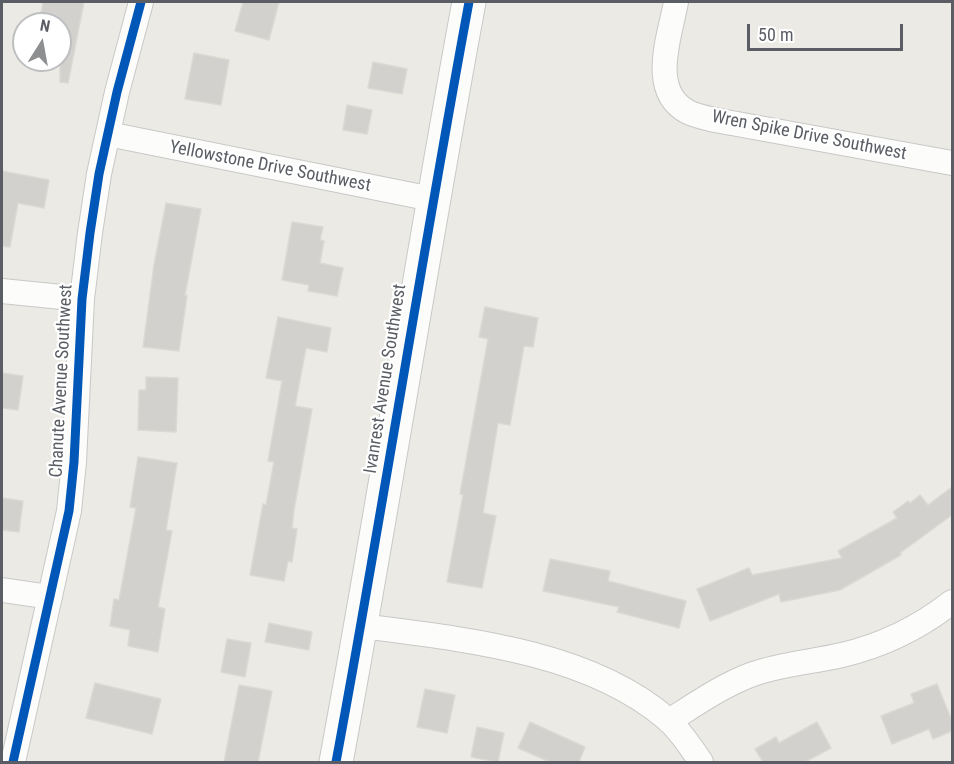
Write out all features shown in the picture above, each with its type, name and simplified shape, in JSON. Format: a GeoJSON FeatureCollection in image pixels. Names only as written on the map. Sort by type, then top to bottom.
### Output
{"type":"FeatureCollection","features":[{"type":"Feature","properties":{"kind":"street","name":"Chanute Avenue Southwest"},"geometry":{"type":"LineString","coordinates":[[13,762],[64,534],[72,487],[82,299],[94,204],[117,92],[141,2]]}},
{"type":"Feature","properties":{"kind":"street","name":"Ivanrest Avenue Southwest"},"geometry":{"type":"LineString","coordinates":[[336,762],[362,626],[432,200],[469,2]]}},
{"type":"Feature","properties":{"kind":"street","name":"Wren Spike Drive Southwest"},"geometry":{"type":"LineString","coordinates":[[676,2],[664,72],[665,80],[671,97],[690,113],[715,120],[952,163]]}},
{"type":"Feature","properties":{"kind":"street","name":"Yellowstone Drive Southwest"},"geometry":{"type":"LineString","coordinates":[[108,134],[432,200]]}},
{"type":"Feature","properties":{"kind":"street"},"geometry":{"type":"LineString","coordinates":[[2,291],[82,299]]}},
{"type":"Feature","properties":{"kind":"street"},"geometry":{"type":"LineString","coordinates":[[2,590],[50,597]]}},
{"type":"Feature","properties":{"kind":"street"},"geometry":{"type":"LineString","coordinates":[[669,721],[718,691],[752,674],[871,647],[912,628],[952,602]]}},
{"type":"Feature","properties":{"kind":"street"},"geometry":{"type":"LineString","coordinates":[[362,626],[441,636],[544,657],[603,679],[644,701],[669,721],[701,762]]}},
{"type":"Feature","properties":{"kind":"building"},"geometry":{"type":"Polygon","coordinates":[[[43,2],[84,2],[72,63],[72,12],[41,12],[43,2]]]}},
{"type":"Feature","properties":{"kind":"building"},"geometry":{"type":"Polygon","coordinates":[[[243,2],[279,2],[269,40],[235,31],[243,2]]]}},
{"type":"Feature","properties":{"kind":"building"},"geometry":{"type":"Polygon","coordinates":[[[194,53],[229,60],[221,105],[185,99],[194,53]]]}},
{"type":"Feature","properties":{"kind":"building"},"geometry":{"type":"Polygon","coordinates":[[[373,62],[407,69],[402,94],[368,88],[373,62]]]}},
{"type":"Feature","properties":{"kind":"building"},"geometry":{"type":"Polygon","coordinates":[[[60,72],[70,72],[68,83],[60,82],[60,72]]]}},
{"type":"Feature","properties":{"kind":"building"},"geometry":{"type":"Polygon","coordinates":[[[347,105],[372,110],[367,134],[343,130],[347,105]]]}},
{"type":"Feature","properties":{"kind":"building"},"geometry":{"type":"Polygon","coordinates":[[[2,171],[49,180],[44,208],[18,203],[10,247],[2,246],[2,171]]]}},
{"type":"Feature","properties":{"kind":"building"},"geometry":{"type":"Polygon","coordinates":[[[166,203],[201,209],[185,295],[187,296],[179,351],[143,347],[154,265],[166,203]]]}},
{"type":"Feature","properties":{"kind":"building"},"geometry":{"type":"Polygon","coordinates":[[[292,222],[323,227],[320,240],[324,241],[320,263],[343,268],[337,296],[308,291],[309,285],[282,280],[292,222]]]}},
{"type":"Feature","properties":{"kind":"building"},"geometry":{"type":"Polygon","coordinates":[[[485,307],[538,318],[533,347],[524,346],[510,425],[498,423],[483,513],[496,516],[482,588],[447,582],[463,495],[460,494],[488,339],[479,337],[485,307]]]}},
{"type":"Feature","properties":{"kind":"building"},"geometry":{"type":"Polygon","coordinates":[[[278,317],[331,328],[327,352],[306,348],[295,406],[312,409],[294,510],[292,528],[297,529],[292,562],[288,561],[284,581],[250,575],[263,504],[266,505],[274,462],[268,461],[282,381],[266,378],[278,317]]]}},
{"type":"Feature","properties":{"kind":"building"},"geometry":{"type":"Polygon","coordinates":[[[2,373],[23,376],[18,410],[2,408],[2,373]]]}},
{"type":"Feature","properties":{"kind":"building"},"geometry":{"type":"Polygon","coordinates":[[[146,377],[178,378],[176,432],[138,430],[139,390],[146,390],[146,377]]]}},
{"type":"Feature","properties":{"kind":"building"},"geometry":{"type":"Polygon","coordinates":[[[138,457],[177,463],[166,530],[172,531],[158,607],[165,609],[158,652],[128,646],[130,630],[110,626],[114,599],[119,600],[136,508],[130,507],[138,457]]]}},
{"type":"Feature","properties":{"kind":"building"},"geometry":{"type":"Polygon","coordinates":[[[952,487],[952,515],[900,553],[901,555],[840,590],[781,602],[779,594],[710,621],[697,589],[749,568],[752,575],[842,558],[838,551],[897,518],[893,512],[908,501],[910,503],[920,495],[928,505],[952,487]]]}},
{"type":"Feature","properties":{"kind":"building"},"geometry":{"type":"Polygon","coordinates":[[[2,498],[23,501],[19,532],[2,530],[2,498]]]}},
{"type":"Feature","properties":{"kind":"building"},"geometry":{"type":"Polygon","coordinates":[[[550,559],[610,571],[608,581],[686,601],[679,628],[617,612],[619,607],[543,591],[550,559]]]}},
{"type":"Feature","properties":{"kind":"building"},"geometry":{"type":"Polygon","coordinates":[[[269,623],[312,632],[309,650],[265,642],[269,623]]]}},
{"type":"Feature","properties":{"kind":"building"},"geometry":{"type":"Polygon","coordinates":[[[227,639],[251,643],[245,677],[221,672],[227,639]]]}},
{"type":"Feature","properties":{"kind":"building"},"geometry":{"type":"Polygon","coordinates":[[[95,683],[161,699],[152,734],[86,718],[95,683]]]}},
{"type":"Feature","properties":{"kind":"building"},"geometry":{"type":"Polygon","coordinates":[[[937,684],[952,721],[952,731],[933,739],[929,729],[892,744],[881,716],[914,703],[911,694],[937,684]]]}},
{"type":"Feature","properties":{"kind":"building"},"geometry":{"type":"Polygon","coordinates":[[[239,685],[272,691],[258,762],[224,762],[239,685]]]}},
{"type":"Feature","properties":{"kind":"building"},"geometry":{"type":"Polygon","coordinates":[[[425,689],[455,695],[447,733],[417,727],[425,689]]]}},
{"type":"Feature","properties":{"kind":"building"},"geometry":{"type":"Polygon","coordinates":[[[530,722],[585,747],[579,762],[550,762],[518,748],[530,722]]]}},
{"type":"Feature","properties":{"kind":"building"},"geometry":{"type":"Polygon","coordinates":[[[817,722],[831,748],[805,762],[763,762],[755,749],[776,737],[779,743],[817,722]]]}},
{"type":"Feature","properties":{"kind":"building"},"geometry":{"type":"Polygon","coordinates":[[[477,727],[504,733],[498,762],[471,757],[477,727]]]}},
{"type":"Feature","properties":{"kind":"cycle path"},"geometry":{"type":"LineString","coordinates":[[13,762],[69,511],[74,462],[82,299],[90,233],[99,174],[117,92],[141,2]]}},
{"type":"Feature","properties":{"kind":"cycle path"},"geometry":{"type":"LineString","coordinates":[[336,762],[469,2]]}}]}
